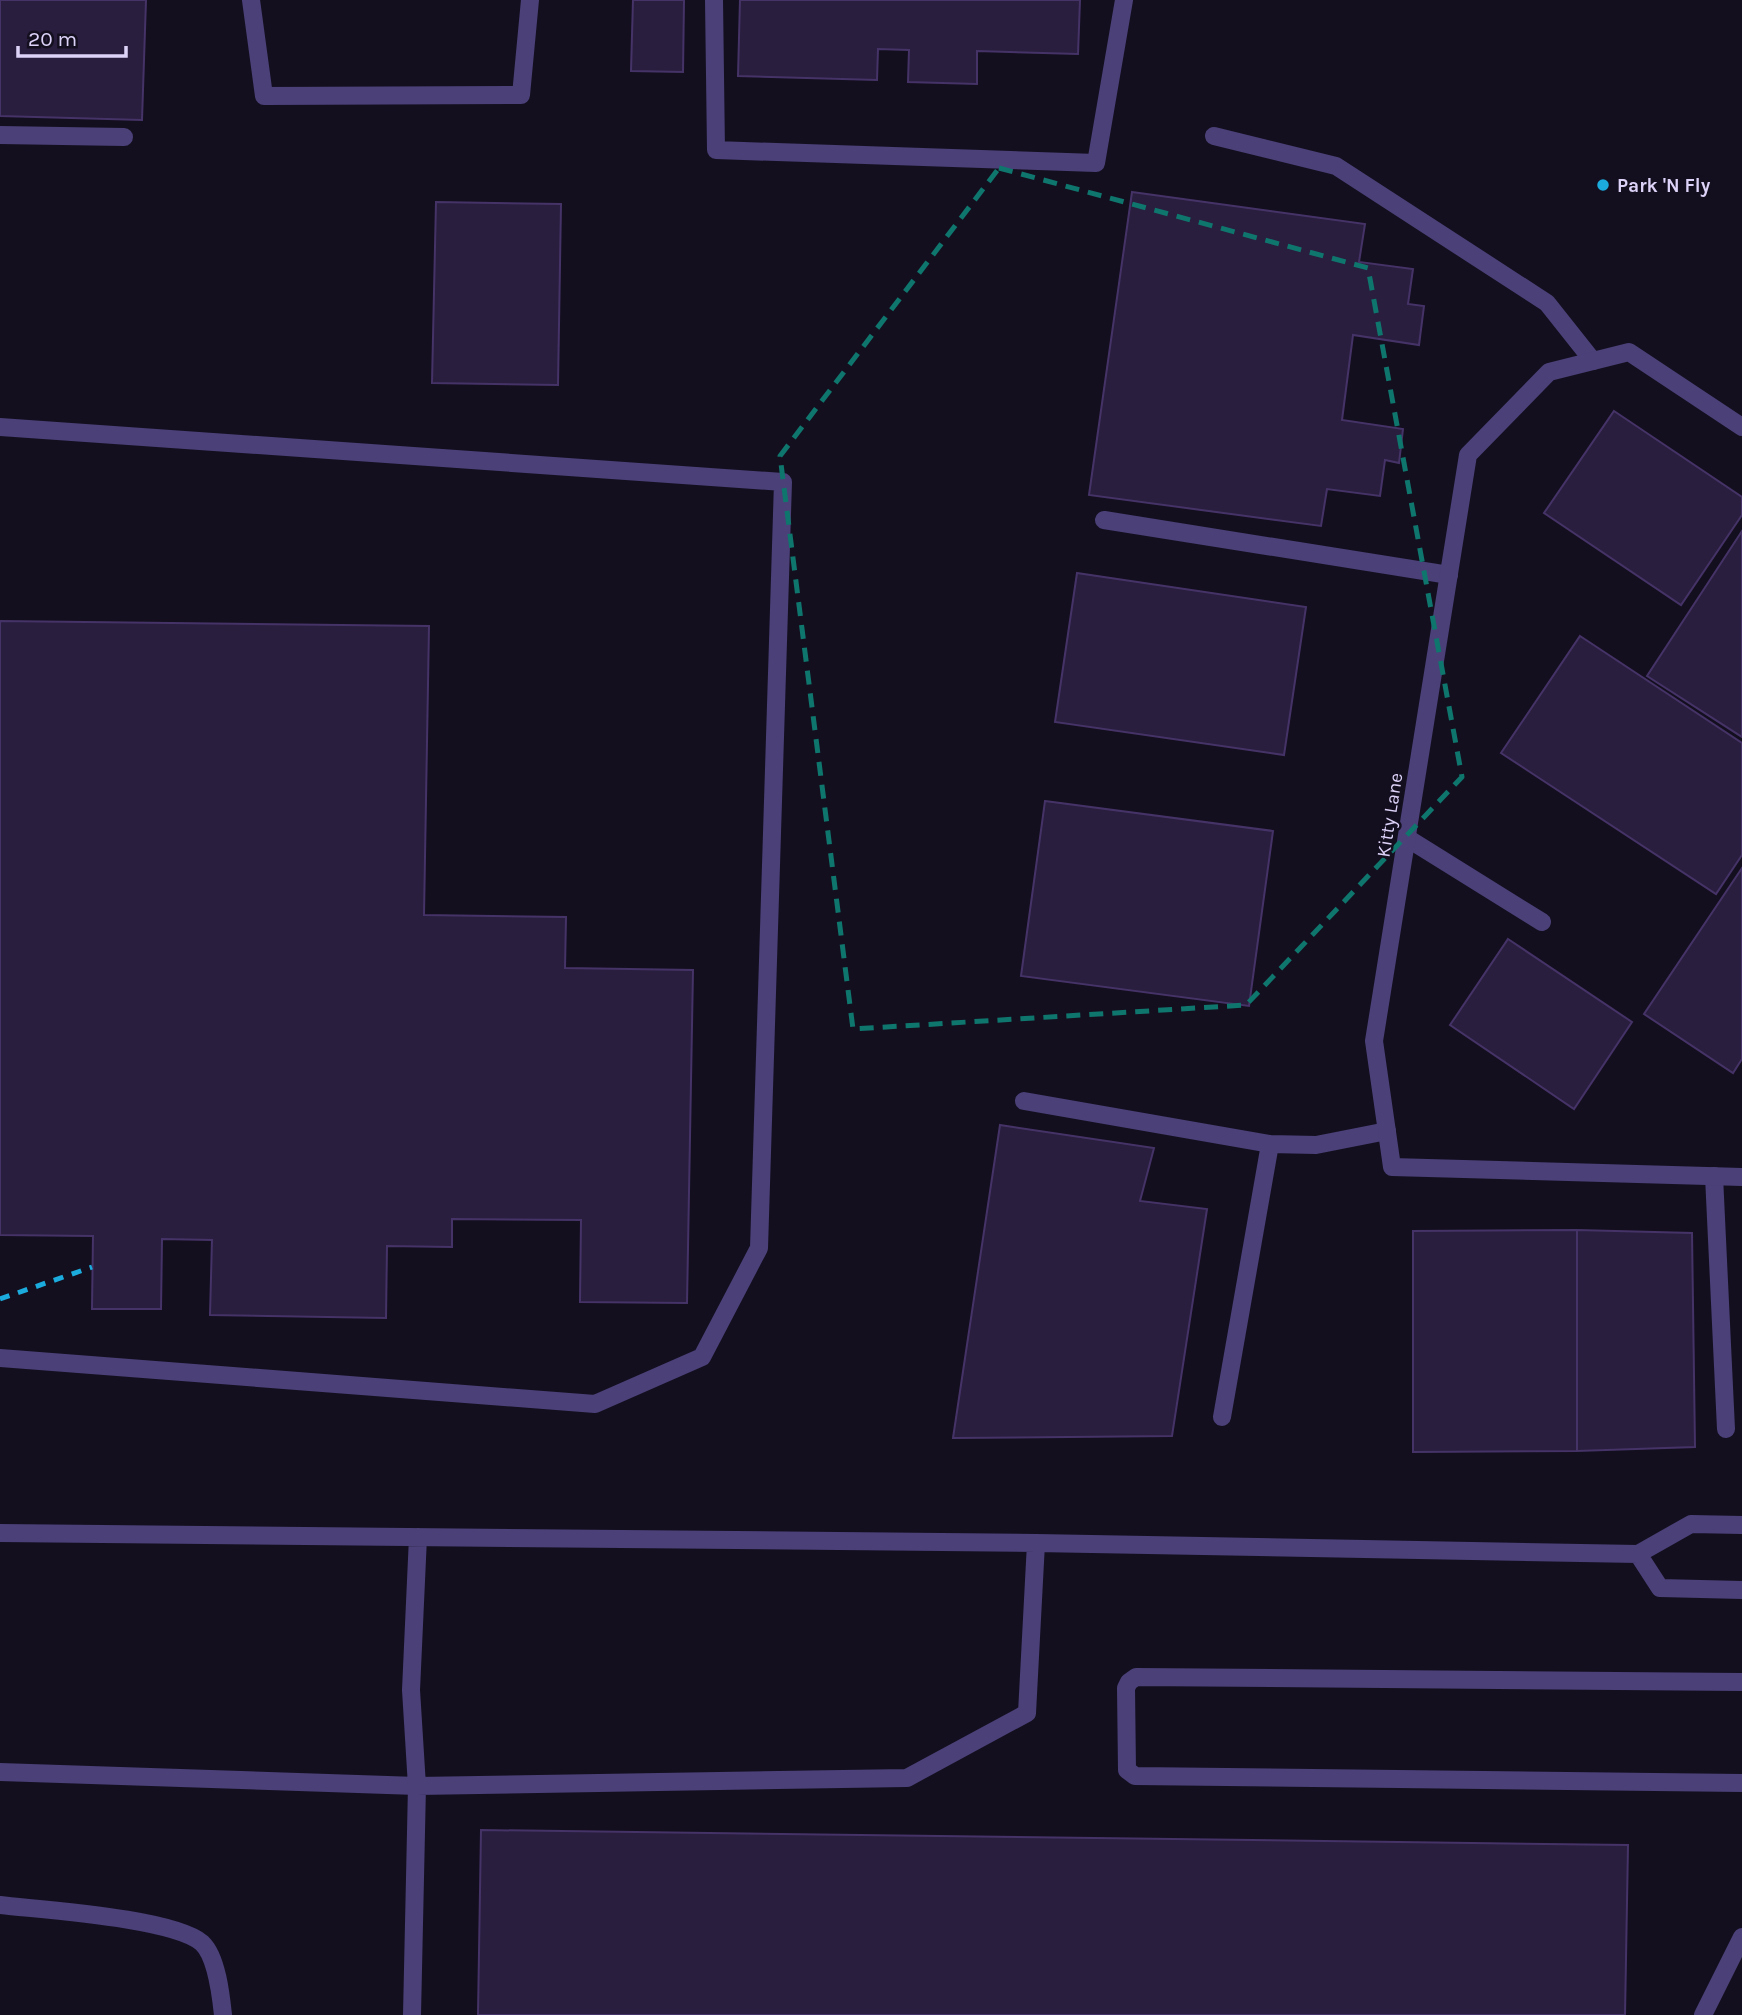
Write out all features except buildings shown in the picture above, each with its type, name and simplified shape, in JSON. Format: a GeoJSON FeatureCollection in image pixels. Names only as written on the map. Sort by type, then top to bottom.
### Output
{"type":"FeatureCollection","features":[{"type":"Feature","properties":{"kind":"street"},"geometry":{"type":"LineString","coordinates":[[251,0],[264,96],[521,96],[530,0]]}},
{"type":"Feature","properties":{"kind":"street"},"geometry":{"type":"LineString","coordinates":[[713,0],[716,150],[1096,163],[1125,0]]}},
{"type":"Feature","properties":{"kind":"street"},"geometry":{"type":"LineString","coordinates":[[0,135],[124,137]]}},
{"type":"Feature","properties":{"kind":"street"},"geometry":{"type":"LineString","coordinates":[[1214,136],[1336,166],[1548,303],[1593,361]]}},
{"type":"Feature","properties":{"kind":"street","name":"Kitty Lane"},"geometry":{"type":"LineString","coordinates":[[1742,427],[1629,352],[1549,372],[1468,455],[1374,1041],[1392,1167],[1742,1177]]}},
{"type":"Feature","properties":{"kind":"street"},"geometry":{"type":"LineString","coordinates":[[0,427],[783,482],[759,1248],[702,1357],[595,1404],[0,1358]]}},
{"type":"Feature","properties":{"kind":"street"},"geometry":{"type":"LineString","coordinates":[[1104,520],[1448,575]]}},
{"type":"Feature","properties":{"kind":"street"},"geometry":{"type":"LineString","coordinates":[[1407,838],[1542,922]]}},
{"type":"Feature","properties":{"kind":"street"},"geometry":{"type":"LineString","coordinates":[[1024,1101],[1270,1144],[1316,1145],[1387,1131]]}},
{"type":"Feature","properties":{"kind":"street"},"geometry":{"type":"LineString","coordinates":[[1222,1417],[1270,1144]]}},
{"type":"Feature","properties":{"kind":"street"},"geometry":{"type":"LineString","coordinates":[[1714,1176],[1726,1429]]}},
{"type":"Feature","properties":{"kind":"street"},"geometry":{"type":"LineString","coordinates":[[0,1533],[1036,1543],[1638,1554],[1692,1524],[1742,1525]]}},
{"type":"Feature","properties":{"kind":"street"},"geometry":{"type":"LineString","coordinates":[[412,2015],[417,1786],[411,1690],[418,1537]]}},
{"type":"Feature","properties":{"kind":"street"},"geometry":{"type":"LineString","coordinates":[[0,1772],[417,1786],[907,1778],[1027,1713],[1036,1543]]}},
{"type":"Feature","properties":{"kind":"street"},"geometry":{"type":"LineString","coordinates":[[1638,1554],[1660,1588],[1742,1590]]}},
{"type":"Feature","properties":{"kind":"street"},"geometry":{"type":"LineString","coordinates":[[1742,1682],[1136,1677],[1126,1688],[1127,1770],[1135,1776],[1742,1783]]}},
{"type":"Feature","properties":{"kind":"street"},"geometry":{"type":"LineString","coordinates":[[0,1905],[122,1920],[175,1930],[203,1944],[218,1975],[223,2015]]}},
{"type":"Feature","properties":{"kind":"street"},"geometry":{"type":"LineString","coordinates":[[1703,2015],[1742,1937]]}},
{"type":"Feature","properties":{"kind":"highlighted area"},"geometry":{"type":"Polygon","coordinates":[[[999,168],[1368,268],[1462,777],[1246,1005],[853,1029],[780,456],[999,168]]]}},
{"type":"Feature","properties":{"kind":"railway"},"geometry":{"type":"LineString","coordinates":[[0,1299],[92,1267]]}},
{"type":"Feature","properties":{"kind":"place","name":"Park 'N Fly"},"geometry":{"type":"Point","coordinates":[1603,185]}}]}
